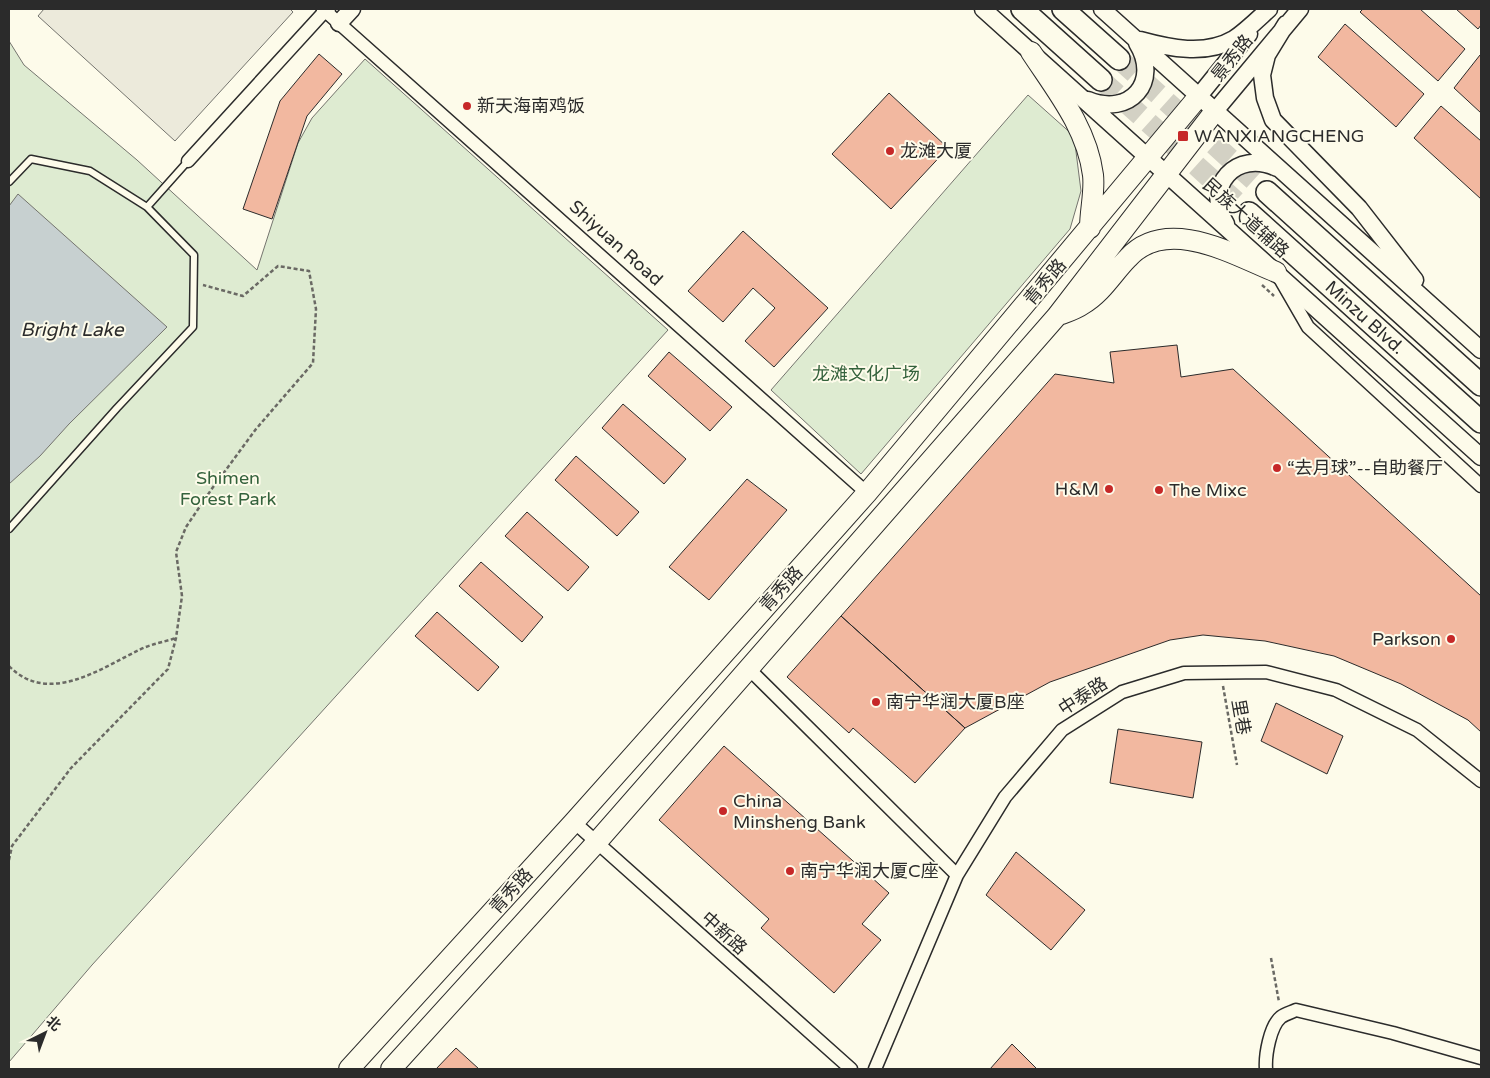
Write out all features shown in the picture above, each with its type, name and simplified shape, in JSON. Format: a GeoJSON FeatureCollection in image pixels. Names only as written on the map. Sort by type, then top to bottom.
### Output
{"type":"FeatureCollection","features":[{"type":"Feature","properties":{"kind":"highway"},"geometry":{"type":"LineString","coordinates":[[1022,9],[1101,80]]}},
{"type":"Feature","properties":{"kind":"highway"},"geometry":{"type":"LineString","coordinates":[[1064,9],[1119,59]]}},
{"type":"Feature","properties":{"kind":"highway","name":"Minzu Blvd."},"geometry":{"type":"LineString","coordinates":[[1267,192],[1481,384]]}},
{"type":"Feature","properties":{"kind":"highway","name":"Minzu Blvd."},"geometry":{"type":"LineString","coordinates":[[1249,213],[1481,422]]}},
{"type":"Feature","properties":{"kind":"main road"},"geometry":{"type":"LineString","coordinates":[[1031,52],[1070,112],[1084,138],[1093,177],[1090,228]]}},
{"type":"Feature","properties":{"kind":"main road","name":"青秀路"},"geometry":{"type":"LineString","coordinates":[[349,1069],[574,822],[867,493],[1090,228],[1198,96]]}},
{"type":"Feature","properties":{"kind":"main road","name":"青秀路"},"geometry":{"type":"LineString","coordinates":[[391,1069],[596,842],[1057,316],[1216,111]]}},
{"type":"Feature","properties":{"kind":"main road"},"geometry":{"type":"LineString","coordinates":[[1057,316],[1083,305],[1094,296],[1130,256],[1144,245],[1164,239],[1196,241],[1268,278]]}},
{"type":"Feature","properties":{"kind":"street"},"geometry":{"type":"LineString","coordinates":[[188,161],[325,9]]}},
{"type":"Feature","properties":{"kind":"street","name":"Shiyuan Road"},"geometry":{"type":"LineString","coordinates":[[325,9],[867,493]]}},
{"type":"Feature","properties":{"kind":"street"},"geometry":{"type":"LineString","coordinates":[[339,22],[352,9]]}},
{"type":"Feature","properties":{"kind":"street","name":"民族大道辅路"},"geometry":{"type":"LineString","coordinates":[[983,9],[1229,230],[1268,278],[1481,457]]}},
{"type":"Feature","properties":{"kind":"street"},"geometry":{"type":"LineString","coordinates":[[1102,9],[1481,350]]}},
{"type":"Feature","properties":{"kind":"street"},"geometry":{"type":"LineString","coordinates":[[1135,39],[1164,47],[1183,49],[1219,46],[1234,38],[1269,9]]}},
{"type":"Feature","properties":{"kind":"street","name":"景秀路"},"geometry":{"type":"LineString","coordinates":[[1198,96],[1269,9]]}},
{"type":"Feature","properties":{"kind":"street","name":"景秀路"},"geometry":{"type":"LineString","coordinates":[[1216,111],[1300,9]]}},
{"type":"Feature","properties":{"kind":"street"},"geometry":{"type":"LineString","coordinates":[[1286,24],[1267,54],[1262,75],[1265,98],[1273,120],[1359,208],[1443,315]]}},
{"type":"Feature","properties":{"kind":"street"},"geometry":{"type":"LineString","coordinates":[[1081,97],[1110,105],[1126,102],[1134,96],[1141,88],[1146,70],[1145,59],[1135,39]]}},
{"type":"Feature","properties":{"kind":"street"},"geometry":{"type":"LineString","coordinates":[[1229,230],[1222,218],[1217,199],[1220,187],[1230,172],[1245,163],[1254,162],[1281,170]]}},
{"type":"Feature","properties":{"kind":"street"},"geometry":{"type":"LineString","coordinates":[[1268,278],[1308,327],[1481,486]]}},
{"type":"Feature","properties":{"kind":"street"},"geometry":{"type":"LineString","coordinates":[[748,668],[957,875]]}},
{"type":"Feature","properties":{"kind":"street","name":"中泰路"},"geometry":{"type":"LineString","coordinates":[[875,1069],[957,875],[1005,797],[1062,730],[1122,692],[1184,673],[1266,672],[1336,690],[1417,730],[1481,781]]}},
{"type":"Feature","properties":{"kind":"street","name":"中新路"},"geometry":{"type":"LineString","coordinates":[[574,822],[851,1069]]}},
{"type":"Feature","properties":{"kind":"street"},"geometry":{"type":"LineString","coordinates":[[1266,1069],[1265,1062],[1274,1027],[1282,1016],[1296,1010],[1393,1033],[1481,1058]]}},
{"type":"Feature","properties":{"kind":"lane"},"geometry":{"type":"LineString","coordinates":[[9,182],[31,159],[90,171],[147,207],[194,255],[193,327],[117,408],[9,529]]}},
{"type":"Feature","properties":{"kind":"lane"},"geometry":{"type":"LineString","coordinates":[[147,207],[188,161]]}},
{"type":"Feature","properties":{"kind":"path"},"geometry":{"type":"LineString","coordinates":[[9,860],[12,846],[71,768],[168,669],[176,638],[182,596],[176,552],[186,527],[256,429],[313,363],[316,309],[309,271],[278,266],[243,296],[194,282]]}},
{"type":"Feature","properties":{"kind":"path"},"geometry":{"type":"LineString","coordinates":[[1268,278],[1280,302]]}},
{"type":"Feature","properties":{"kind":"path"},"geometry":{"type":"LineString","coordinates":[[9,666],[20,677],[53,684],[77,680],[109,667],[141,649],[176,638]]}},
{"type":"Feature","properties":{"kind":"path","name":"里巷"},"geometry":{"type":"LineString","coordinates":[[1220,672],[1237,765]]}},
{"type":"Feature","properties":{"kind":"path"},"geometry":{"type":"LineString","coordinates":[[1271,958],[1282,1016]]}},
{"type":"Feature","properties":{"kind":"green space","name":"Shimen Forest Park"},"geometry":{"type":"Polygon","coordinates":[[[9,41],[24,65],[137,160],[257,270],[298,143],[312,118],[365,59],[668,330],[92,965],[9,1062],[9,41]]]}},
{"type":"Feature","properties":{"kind":"green space","name":"龙滩文化广场"},"geometry":{"type":"Polygon","coordinates":[[[1028,95],[1074,136],[1081,191],[1070,229],[861,474],[771,390],[1028,95]]]}},
{"type":"Feature","properties":{"kind":"shaded area"},"geometry":{"type":"Polygon","coordinates":[[[44,9],[290,9],[293,12],[175,141],[38,16],[44,9]]]}},
{"type":"Feature","properties":{"kind":"water","name":"Bright Lake"},"geometry":{"type":"Polygon","coordinates":[[[18,194],[167,327],[69,424],[40,456],[9,484],[9,206],[18,194]]]}},
{"type":"Feature","properties":{"kind":"building"},"geometry":{"type":"Polygon","coordinates":[[[1363,9],[1420,9],[1465,49],[1438,81],[1360,12],[1363,9]]]}},
{"type":"Feature","properties":{"kind":"building"},"geometry":{"type":"Polygon","coordinates":[[[1456,9],[1481,9],[1481,25],[1478,29],[1456,9]]]}},
{"type":"Feature","properties":{"kind":"building"},"geometry":{"type":"Polygon","coordinates":[[[1345,24],[1424,94],[1396,127],[1318,57],[1345,24]]]}},
{"type":"Feature","properties":{"kind":"building"},"geometry":{"type":"Polygon","coordinates":[[[319,54],[342,74],[307,116],[272,219],[243,209],[280,101],[319,54]]]}},
{"type":"Feature","properties":{"kind":"building"},"geometry":{"type":"Polygon","coordinates":[[[1481,56],[1481,113],[1454,88],[1481,56]]]}},
{"type":"Feature","properties":{"kind":"building","name":"龙滩大厦"},"geometry":{"type":"Polygon","coordinates":[[[889,93],[948,148],[891,209],[832,154],[889,93]]]}},
{"type":"Feature","properties":{"kind":"building"},"geometry":{"type":"Polygon","coordinates":[[[1441,106],[1481,141],[1481,199],[1414,138],[1441,106]]]}},
{"type":"Feature","properties":{"kind":"building"},"geometry":{"type":"Polygon","coordinates":[[[743,231],[828,308],[774,367],[745,341],[775,308],[753,288],[723,322],[688,291],[743,231]]]}},
{"type":"Feature","properties":{"kind":"building","name":"The Mixc"},"geometry":{"type":"Polygon","coordinates":[[[1177,345],[1181,377],[1233,369],[1481,596],[1481,732],[1468,720],[1401,684],[1334,656],[1265,641],[1203,635],[1170,640],[1050,682],[965,728],[841,616],[1055,374],[1114,383],[1110,352],[1177,345]]]}},
{"type":"Feature","properties":{"kind":"building"},"geometry":{"type":"Polygon","coordinates":[[[669,352],[732,407],[710,431],[648,376],[669,352]]]}},
{"type":"Feature","properties":{"kind":"building"},"geometry":{"type":"Polygon","coordinates":[[[623,404],[686,459],[664,484],[602,428],[623,404]]]}},
{"type":"Feature","properties":{"kind":"building"},"geometry":{"type":"Polygon","coordinates":[[[576,456],[639,512],[617,536],[555,480],[576,456]]]}},
{"type":"Feature","properties":{"kind":"building"},"geometry":{"type":"Polygon","coordinates":[[[747,479],[787,510],[709,600],[669,567],[747,479]]]}},
{"type":"Feature","properties":{"kind":"building"},"geometry":{"type":"Polygon","coordinates":[[[527,512],[589,567],[568,591],[505,536],[527,512]]]}},
{"type":"Feature","properties":{"kind":"building"},"geometry":{"type":"Polygon","coordinates":[[[481,562],[543,617],[522,642],[459,586],[481,562]]]}},
{"type":"Feature","properties":{"kind":"building"},"geometry":{"type":"Polygon","coordinates":[[[437,612],[499,667],[478,691],[415,636],[437,612]]]}},
{"type":"Feature","properties":{"kind":"building","name":"南宁华润大厦B座"},"geometry":{"type":"Polygon","coordinates":[[[841,616],[965,728],[915,783],[853,728],[849,733],[787,677],[841,616]]]}},
{"type":"Feature","properties":{"kind":"building"},"geometry":{"type":"Polygon","coordinates":[[[1276,703],[1343,736],[1327,774],[1261,741],[1276,703]]]}},
{"type":"Feature","properties":{"kind":"building"},"geometry":{"type":"Polygon","coordinates":[[[1118,729],[1202,742],[1193,798],[1110,783],[1118,729]]]}},
{"type":"Feature","properties":{"kind":"building","name":"南宁华润大厦C座"},"geometry":{"type":"Polygon","coordinates":[[[724,746],[889,893],[862,924],[881,940],[834,993],[761,928],[769,919],[659,820],[724,746]]]}},
{"type":"Feature","properties":{"kind":"building"},"geometry":{"type":"Polygon","coordinates":[[[1016,852],[1085,910],[1051,950],[986,895],[1016,852]]]}},
{"type":"Feature","properties":{"kind":"building"},"geometry":{"type":"Polygon","coordinates":[[[1012,1044],[1037,1069],[990,1069],[1012,1044]]]}},
{"type":"Feature","properties":{"kind":"building"},"geometry":{"type":"Polygon","coordinates":[[[456,1048],[479,1069],[436,1069],[456,1048]]]}},
{"type":"Feature","properties":{"kind":"tunnel"},"geometry":{"type":"LineString","coordinates":[[1119,59],[1267,192]]}},
{"type":"Feature","properties":{"kind":"tunnel"},"geometry":{"type":"LineString","coordinates":[[1101,80],[1249,213]]}},
{"type":"Feature","properties":{"kind":"place","name":"新天海南鸡饭"},"geometry":{"type":"Point","coordinates":[467,106]}},
{"type":"Feature","properties":{"kind":"place","name":"WANXIANGCHENG"},"geometry":{"type":"Point","coordinates":[1183,136]}},
{"type":"Feature","properties":{"kind":"place","name":"龙滩大厦"},"geometry":{"type":"Point","coordinates":[890,151]}},
{"type":"Feature","properties":{"kind":"place","name":"“去月球”--自助餐厅"},"geometry":{"type":"Point","coordinates":[1277,468]}},
{"type":"Feature","properties":{"kind":"place","name":"H&M"},"geometry":{"type":"Point","coordinates":[1109,489]}},
{"type":"Feature","properties":{"kind":"place","name":"The Mixc"},"geometry":{"type":"Point","coordinates":[1159,490]}},
{"type":"Feature","properties":{"kind":"place","name":"Parkson"},"geometry":{"type":"Point","coordinates":[1451,639]}},
{"type":"Feature","properties":{"kind":"place","name":"南宁华润大厦B座"},"geometry":{"type":"Point","coordinates":[876,702]}},
{"type":"Feature","properties":{"kind":"place","name":"China Minsheng Bank"},"geometry":{"type":"Point","coordinates":[723,811]}},
{"type":"Feature","properties":{"kind":"place","name":"南宁华润大厦C座"},"geometry":{"type":"Point","coordinates":[790,871]}}]}
